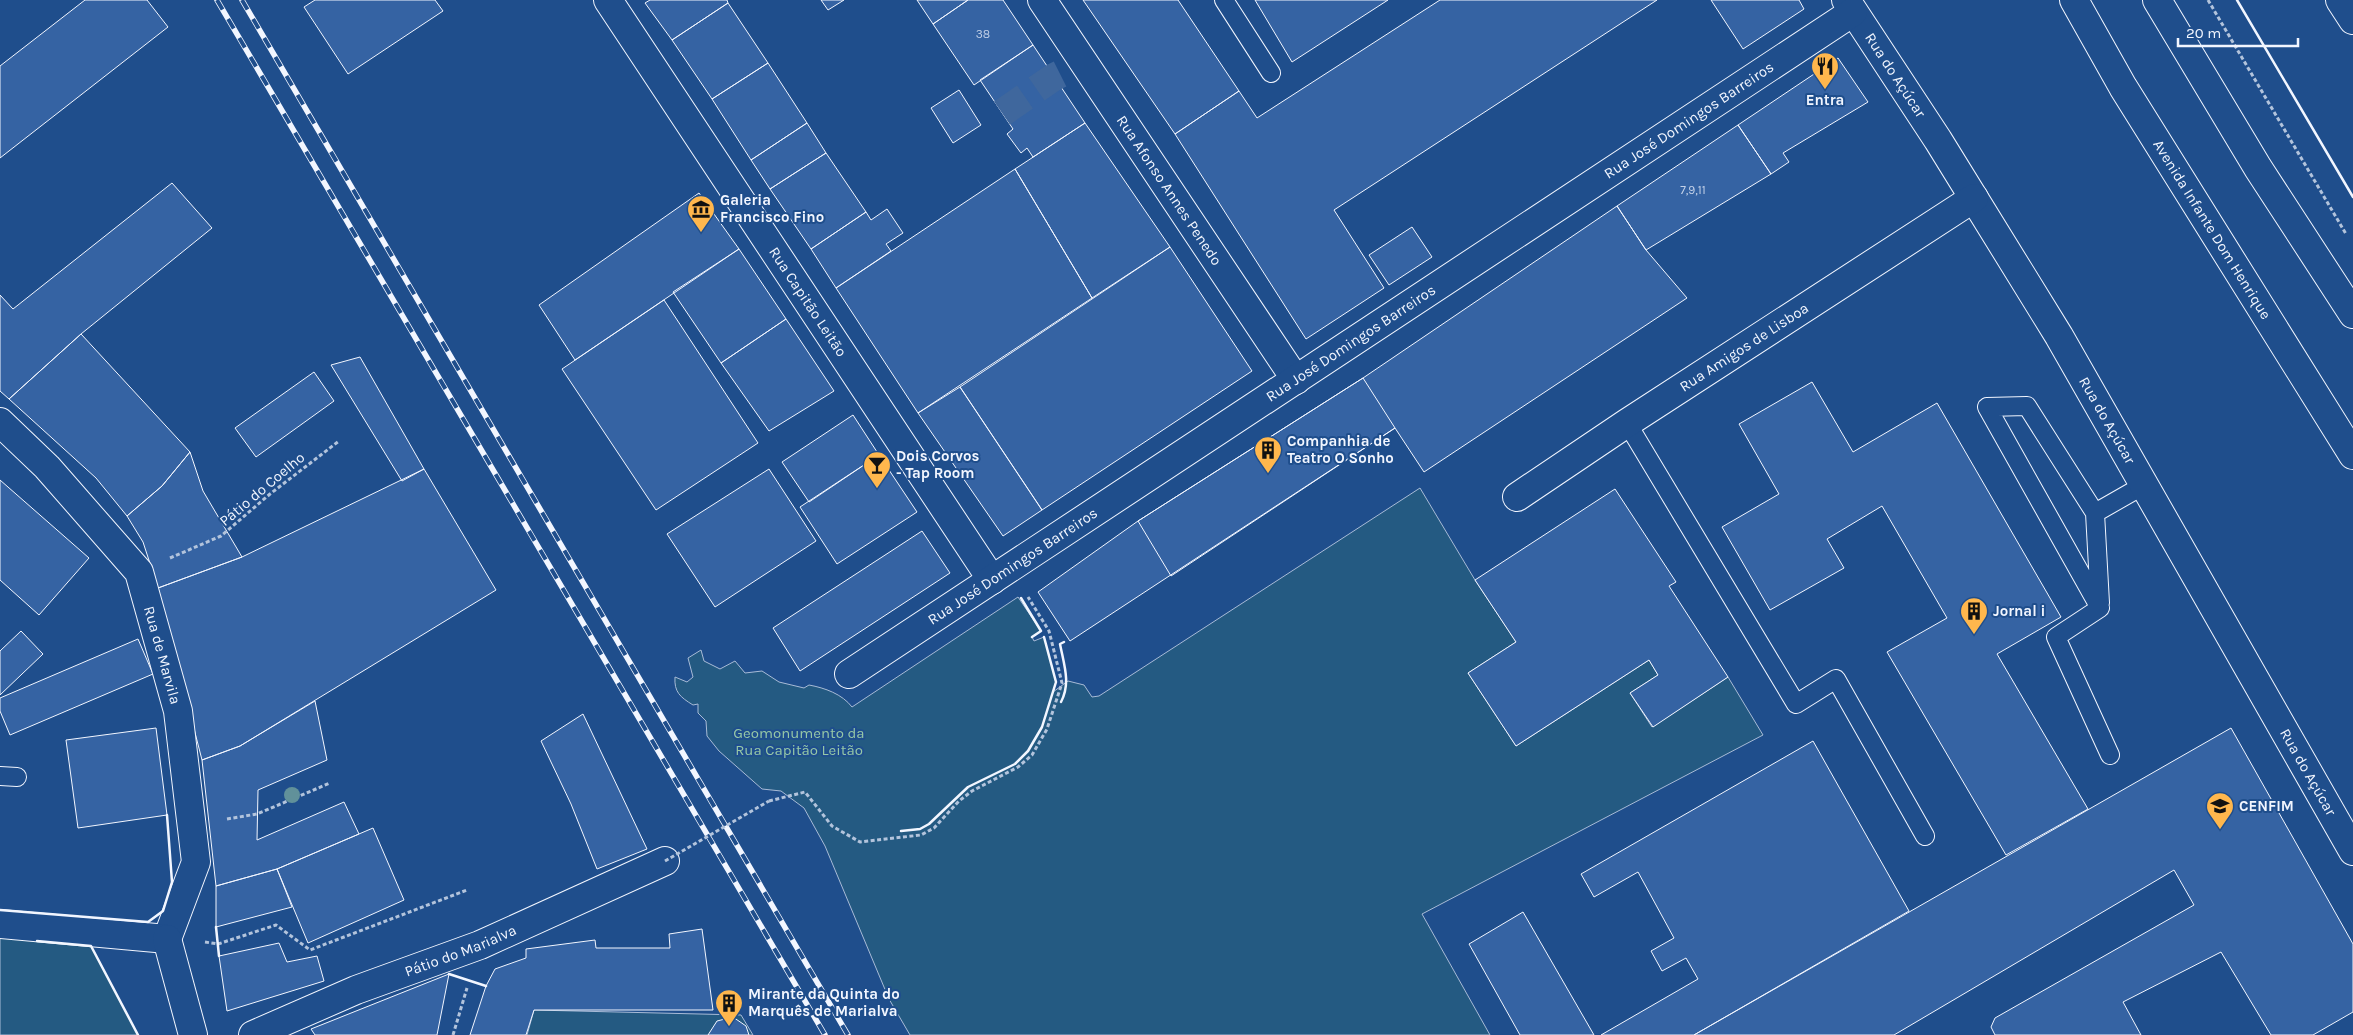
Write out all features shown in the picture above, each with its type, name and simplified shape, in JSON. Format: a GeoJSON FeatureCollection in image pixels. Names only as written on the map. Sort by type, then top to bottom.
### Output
{"type":"FeatureCollection","features":[{"type":"Feature","properties":{"kind":"street","name":"Rua Capitão Leitão"},"geometry":{"type":"LineString","coordinates":[[608,0],[992,580]]}},
{"type":"Feature","properties":{"kind":"street","name":"Rua Afonso Annes Penedo"},"geometry":{"type":"LineString","coordinates":[[1042,0],[1296,380]]}},
{"type":"Feature","properties":{"kind":"street","name":"Avenida Infante Dom Henrique"},"geometry":{"type":"LineString","coordinates":[[2074,0],[2123,87],[2353,455]]}},
{"type":"Feature","properties":{"kind":"street"},"geometry":{"type":"LineString","coordinates":[[2157,0],[2258,168],[2353,314]]}},
{"type":"Feature","properties":{"kind":"street"},"geometry":{"type":"LineString","coordinates":[[2340,0],[2353,20]]}},
{"type":"Feature","properties":{"kind":"street","name":"Rua José Domingos Barreiros"},"geometry":{"type":"LineString","coordinates":[[849,674],[1296,380],[1850,6]]}},
{"type":"Feature","properties":{"kind":"street","name":"Rua do Açúcar"},"geometry":{"type":"LineString","coordinates":[[1850,6],[1974,198],[2059,336],[2353,851]]}},
{"type":"Feature","properties":{"kind":"street","name":"Rua Amigos de Lisboa"},"geometry":{"type":"LineString","coordinates":[[1517,497],[1627,423],[1974,198]]}},
{"type":"Feature","properties":{"kind":"street","name":"Rua de Marvila"},"geometry":{"type":"LineString","coordinates":[[0,422],[47,467],[140,572],[178,710],[196,862],[167,939]]}},
{"type":"Feature","properties":{"kind":"street","name":"Pátio do Marialva"},"geometry":{"type":"LineString","coordinates":[[252,1035],[356,990],[480,945],[665,862]]}},
{"type":"Feature","properties":{"kind":"street"},"geometry":{"type":"LineString","coordinates":[[0,924],[167,939],[193,1035]]}},
{"type":"Feature","properties":{"kind":"lane"},"geometry":{"type":"LineString","coordinates":[[1224,0],[1272,73]]}},
{"type":"Feature","properties":{"kind":"lane"},"geometry":{"type":"LineString","coordinates":[[2027,406],[2095,513],[2100,608],[1987,407],[2027,406]]}},
{"type":"Feature","properties":{"kind":"lane"},"geometry":{"type":"LineString","coordinates":[[1627,423],[1796,704],[1836,679],[1926,836]]}},
{"type":"Feature","properties":{"kind":"lane"},"geometry":{"type":"LineString","coordinates":[[2095,513],[2144,485]]}},
{"type":"Feature","properties":{"kind":"lane"},"geometry":{"type":"LineString","coordinates":[[2100,608],[2056,637],[2110,755]]}},
{"type":"Feature","properties":{"kind":"path"},"geometry":{"type":"LineString","coordinates":[[2208,0],[2348,238]]}},
{"type":"Feature","properties":{"kind":"path","name":"Pátio do Coelho"},"geometry":{"type":"LineString","coordinates":[[140,572],[221,536],[270,494],[339,441]]}},
{"type":"Feature","properties":{"kind":"path"},"geometry":{"type":"LineString","coordinates":[[665,862],[769,801],[805,792],[832,826],[860,842],[921,834],[928,831],[972,791],[1018,767],[1039,746],[1048,729],[1062,683],[1049,631],[1024,590]]}},
{"type":"Feature","properties":{"kind":"path"},"geometry":{"type":"LineString","coordinates":[[192,824],[257,814],[330,783]]}},
{"type":"Feature","properties":{"kind":"path"},"geometry":{"type":"LineString","coordinates":[[167,939],[218,944],[276,925],[310,950],[467,890]]}},
{"type":"Feature","properties":{"kind":"path","name":"Pátio do Marialva"},"geometry":{"type":"LineString","coordinates":[[452,1035],[469,981]]}},
{"type":"Feature","properties":{"kind":"green space","name":"Geomonumento da Rua Capitão Leitão"},"geometry":{"type":"Polygon","coordinates":[[[1420,488],[1475,580],[1516,642],[1468,673],[1516,746],[1649,660],[1658,675],[1630,693],[1652,727],[1728,677],[1763,735],[1422,914],[1490,1035],[910,1035],[889,999],[825,846],[804,808],[781,791],[762,789],[719,751],[707,736],[706,721],[698,713],[698,704],[693,705],[685,699],[679,694],[676,687],[675,677],[687,682],[693,677],[688,658],[701,650],[704,661],[720,669],[735,661],[745,673],[762,671],[779,682],[804,688],[809,685],[821,688],[838,695],[852,707],[1018,597],[1041,631],[1032,637],[1034,641],[1044,637],[1056,682],[1053,692],[1068,681],[1084,685],[1092,697],[1099,696],[1420,488]]]}},
{"type":"Feature","properties":{"kind":"green space"},"geometry":{"type":"Polygon","coordinates":[[[0,937],[91,946],[138,1035],[0,1035],[0,937]]]}},
{"type":"Feature","properties":{"kind":"green space"},"geometry":{"type":"Polygon","coordinates":[[[534,1010],[741,1015],[753,1035],[527,1035],[534,1010]]]}},
{"type":"Feature","properties":{"kind":"building"},"geometry":{"type":"Polygon","coordinates":[[[85,0],[147,0],[168,27],[0,158],[0,66],[85,0]]]}},
{"type":"Feature","properties":{"kind":"building"},"geometry":{"type":"Polygon","coordinates":[[[315,0],[435,0],[443,11],[348,74],[304,7],[315,0]]]}},
{"type":"Feature","properties":{"kind":"building"},"geometry":{"type":"Polygon","coordinates":[[[650,0],[727,0],[728,3],[672,40],[645,3],[650,0]]]}},
{"type":"Feature","properties":{"kind":"building"},"geometry":{"type":"Polygon","coordinates":[[[821,0],[844,0],[828,10],[821,0]]]}},
{"type":"Feature","properties":{"kind":"building"},"geometry":{"type":"Polygon","coordinates":[[[917,0],[968,0],[933,24],[917,0]]]}},
{"type":"Feature","properties":{"kind":"building"},"geometry":{"type":"Polygon","coordinates":[[[968,0],[1003,0],[1033,45],[974,85],[933,24],[968,0]]]}},
{"type":"Feature","properties":{"kind":"building"},"geometry":{"type":"Polygon","coordinates":[[[1083,0],[1178,0],[1239,91],[1175,134],[1083,0]]]}},
{"type":"Feature","properties":{"kind":"building"},"geometry":{"type":"Polygon","coordinates":[[[1255,0],[1388,0],[1292,62],[1255,0]]]}},
{"type":"Feature","properties":{"kind":"building"},"geometry":{"type":"Polygon","coordinates":[[[1440,0],[1657,0],[1334,210],[1384,288],[1306,339],[1175,134],[1239,91],[1257,118],[1440,0]]]}},
{"type":"Feature","properties":{"kind":"building"},"geometry":{"type":"Polygon","coordinates":[[[1711,0],[1799,0],[1804,9],[1743,49],[1711,0]]]}},
{"type":"Feature","properties":{"kind":"building"},"geometry":{"type":"Polygon","coordinates":[[[728,3],[768,63],[712,99],[672,40],[728,3]]]}},
{"type":"Feature","properties":{"kind":"building"},"geometry":{"type":"Polygon","coordinates":[[[1033,45],[1085,123],[1033,157],[1027,148],[1021,153],[1007,134],[1013,129],[980,80],[1033,45]]]}},
{"type":"Feature","properties":{"kind":"building"},"geometry":{"type":"Polygon","coordinates":[[[1838,58],[1868,102],[1783,153],[1789,162],[1771,174],[1738,125],[1838,58]]]}},
{"type":"Feature","properties":{"kind":"building"},"geometry":{"type":"Polygon","coordinates":[[[768,63],[807,123],[751,160],[712,99],[768,63]]]}},
{"type":"Feature","properties":{"kind":"building"},"geometry":{"type":"Polygon","coordinates":[[[959,90],[981,125],[953,143],[931,108],[959,90]]]}},
{"type":"Feature","properties":{"kind":"building"},"geometry":{"type":"Polygon","coordinates":[[[807,123],[826,153],[770,189],[751,160],[807,123]]]}},
{"type":"Feature","properties":{"kind":"building"},"geometry":{"type":"Polygon","coordinates":[[[1085,123],[1170,247],[1092,298],[1015,169],[1085,123]]]}},
{"type":"Feature","properties":{"kind":"building"},"geometry":{"type":"Polygon","coordinates":[[[1738,125],[1771,174],[1646,250],[1617,206],[1738,125]]]}},
{"type":"Feature","properties":{"kind":"building"},"geometry":{"type":"Polygon","coordinates":[[[826,153],[866,212],[811,249],[770,189],[826,153]]]}},
{"type":"Feature","properties":{"kind":"building"},"geometry":{"type":"Polygon","coordinates":[[[1015,169],[1092,298],[918,413],[836,288],[1015,169]]]}},
{"type":"Feature","properties":{"kind":"building"},"geometry":{"type":"Polygon","coordinates":[[[172,183],[212,228],[81,334],[9,399],[0,391],[0,295],[13,309],[172,183]]]}},
{"type":"Feature","properties":{"kind":"building"},"geometry":{"type":"Polygon","coordinates":[[[699,193],[739,249],[575,360],[539,305],[699,193]]]}},
{"type":"Feature","properties":{"kind":"building"},"geometry":{"type":"Polygon","coordinates":[[[1617,206],[1646,250],[1687,298],[1424,472],[1395,428],[1070,641],[1038,592],[1138,521],[1363,378],[1617,206]]]}},
{"type":"Feature","properties":{"kind":"building"},"geometry":{"type":"Polygon","coordinates":[[[887,209],[903,233],[886,244],[891,251],[836,288],[811,249],[866,212],[871,220],[887,209]]]}},
{"type":"Feature","properties":{"kind":"building"},"geometry":{"type":"Polygon","coordinates":[[[1412,227],[1432,257],[1389,285],[1369,255],[1412,227]]]}},
{"type":"Feature","properties":{"kind":"building"},"geometry":{"type":"Polygon","coordinates":[[[1170,247],[1252,371],[1042,510],[960,387],[1170,247]]]}},
{"type":"Feature","properties":{"kind":"building"},"geometry":{"type":"Polygon","coordinates":[[[739,249],[786,319],[721,363],[673,292],[739,249]]]}},
{"type":"Feature","properties":{"kind":"building"},"geometry":{"type":"Polygon","coordinates":[[[664,300],[758,443],[656,510],[562,369],[664,300]]]}},
{"type":"Feature","properties":{"kind":"building"},"geometry":{"type":"Polygon","coordinates":[[[786,319],[834,391],[769,431],[721,363],[786,319]]]}},
{"type":"Feature","properties":{"kind":"building"},"geometry":{"type":"Polygon","coordinates":[[[81,334],[190,452],[162,486],[127,516],[96,478],[9,399],[81,334]]]}},
{"type":"Feature","properties":{"kind":"building"},"geometry":{"type":"Polygon","coordinates":[[[360,357],[424,469],[402,481],[331,365],[360,357]]]}},
{"type":"Feature","properties":{"kind":"building"},"geometry":{"type":"Polygon","coordinates":[[[314,372],[334,401],[256,457],[235,428],[314,372]]]}},
{"type":"Feature","properties":{"kind":"building","name":"Companhia de Teatro O Sonho"},"geometry":{"type":"Polygon","coordinates":[[[1363,378],[1395,428],[1171,576],[1138,521],[1363,378]]]}},
{"type":"Feature","properties":{"kind":"building","name":"Jornal i"},"geometry":{"type":"Polygon","coordinates":[[[1812,382],[1853,452],[1937,403],[2061,617],[1997,654],[2088,809],[2006,855],[1887,652],[1947,618],[1882,506],[1827,539],[1844,568],[1770,610],[1722,527],[1779,494],[1739,424],[1812,382]]]}},
{"type":"Feature","properties":{"kind":"building"},"geometry":{"type":"Polygon","coordinates":[[[960,387],[1042,510],[1003,536],[918,413],[960,387]]]}},
{"type":"Feature","properties":{"kind":"building"},"geometry":{"type":"Polygon","coordinates":[[[853,415],[879,455],[809,502],[782,462],[853,415]]]}},
{"type":"Feature","properties":{"kind":"building"},"geometry":{"type":"Polygon","coordinates":[[[190,452],[203,491],[242,557],[158,588],[143,542],[127,516],[162,486],[190,452]]]}},
{"type":"Feature","properties":{"kind":"building"},"geometry":{"type":"Polygon","coordinates":[[[879,455],[917,512],[837,564],[800,507],[879,455]]]}},
{"type":"Feature","properties":{"kind":"building"},"geometry":{"type":"Polygon","coordinates":[[[424,469],[496,590],[240,746],[202,760],[158,588],[242,557],[424,469]]]}},
{"type":"Feature","properties":{"kind":"building"},"geometry":{"type":"Polygon","coordinates":[[[769,469],[816,541],[715,607],[667,534],[769,469]]]}},
{"type":"Feature","properties":{"kind":"building"},"geometry":{"type":"Polygon","coordinates":[[[0,480],[89,558],[39,615],[0,580],[0,480]]]}},
{"type":"Feature","properties":{"kind":"building"},"geometry":{"type":"Polygon","coordinates":[[[1615,489],[1676,582],[1669,586],[1728,677],[1653,727],[1630,693],[1658,675],[1649,660],[1516,746],[1468,673],[1516,642],[1475,580],[1615,489]]]}},
{"type":"Feature","properties":{"kind":"building"},"geometry":{"type":"Polygon","coordinates":[[[922,531],[950,573],[800,671],[773,628],[922,531]]]}},
{"type":"Feature","properties":{"kind":"building"},"geometry":{"type":"Polygon","coordinates":[[[21,631],[43,654],[0,695],[0,651],[21,631]]]}},
{"type":"Feature","properties":{"kind":"building"},"geometry":{"type":"Polygon","coordinates":[[[138,639],[153,674],[10,735],[0,711],[0,698],[138,639]]]}},
{"type":"Feature","properties":{"kind":"building"},"geometry":{"type":"Polygon","coordinates":[[[315,701],[327,760],[258,790],[257,840],[344,802],[359,834],[277,869],[216,886],[202,760],[240,746],[315,701]]]}},
{"type":"Feature","properties":{"kind":"building"},"geometry":{"type":"Polygon","coordinates":[[[583,714],[647,849],[597,869],[571,804],[541,741],[583,714]]]}},
{"type":"Feature","properties":{"kind":"building"},"geometry":{"type":"Polygon","coordinates":[[[156,728],[167,815],[78,828],[66,740],[156,728]]]}},
{"type":"Feature","properties":{"kind":"building"},"geometry":{"type":"Polygon","coordinates":[[[2231,728],[2353,944],[2353,1012],[2313,1035],[2271,1035],[2221,952],[2123,1002],[2141,1035],[1995,1035],[1991,1027],[1995,1018],[2194,905],[2174,870],[1894,1035],[1694,1035],[2231,728]]]}},
{"type":"Feature","properties":{"kind":"building"},"geometry":{"type":"Polygon","coordinates":[[[1813,741],[1909,911],[1694,1035],[1601,1035],[1698,979],[1686,958],[1662,971],[1651,951],[1674,938],[1638,872],[1594,897],[1581,874],[1813,741]]]}},
{"type":"Feature","properties":{"kind":"building"},"geometry":{"type":"Polygon","coordinates":[[[373,828],[404,900],[308,943],[277,869],[373,828]]]}},
{"type":"Feature","properties":{"kind":"building"},"geometry":{"type":"Polygon","coordinates":[[[277,869],[292,907],[216,927],[216,886],[277,869]]]}},
{"type":"Feature","properties":{"kind":"building"},"geometry":{"type":"Polygon","coordinates":[[[1523,912],[1594,1035],[1520,1035],[1469,944],[1523,912]]]}},
{"type":"Feature","properties":{"kind":"building"},"geometry":{"type":"Polygon","coordinates":[[[702,929],[713,1010],[534,1010],[526,1035],[470,1035],[486,986],[495,969],[526,958],[526,949],[595,940],[596,948],[670,948],[669,934],[702,929]]]}},
{"type":"Feature","properties":{"kind":"building"},"geometry":{"type":"Polygon","coordinates":[[[279,943],[287,962],[317,956],[324,981],[227,1011],[219,956],[279,943]]]}},
{"type":"Feature","properties":{"kind":"building"},"geometry":{"type":"Polygon","coordinates":[[[449,974],[437,1035],[315,1035],[311,1029],[449,974]]]}},
{"type":"Feature","properties":{"kind":"building","name":"Mirante da Quinta do Marquês de Marialva"},"geometry":{"type":"Polygon","coordinates":[[[733,1017],[746,1026],[749,1035],[708,1035],[717,1021],[733,1017]]]}},
{"type":"Feature","properties":{"kind":"tunnel"},"geometry":{"type":"LineString","coordinates":[[1002,113],[1054,77],[1084,62]]}},
{"type":"Feature","properties":{"kind":"railway"},"geometry":{"type":"LineString","coordinates":[[217,0],[825,1035]]}},
{"type":"Feature","properties":{"kind":"railway"},"geometry":{"type":"LineString","coordinates":[[242,0],[848,1035]]}},
{"type":"Feature","properties":{"kind":"wall"},"geometry":{"type":"LineString","coordinates":[[2237,0],[2353,197]]}},
{"type":"Feature","properties":{"kind":"wall"},"geometry":{"type":"LineString","coordinates":[[1021,598],[1041,631],[1032,637]]}},
{"type":"Feature","properties":{"kind":"wall"},"geometry":{"type":"LineString","coordinates":[[901,831],[920,829],[929,824],[968,787],[1015,764],[1028,751],[1042,727],[1056,682],[1044,637]]}},
{"type":"Feature","properties":{"kind":"wall"},"geometry":{"type":"LineString","coordinates":[[1061,702],[1066,688],[1065,667],[1060,644],[1064,642]]}},
{"type":"Feature","properties":{"kind":"wall"},"geometry":{"type":"LineString","coordinates":[[0,910],[148,922],[163,911],[172,882],[167,815]]}},
{"type":"Feature","properties":{"kind":"wall"},"geometry":{"type":"LineString","coordinates":[[216,927],[219,956]]}},
{"type":"Feature","properties":{"kind":"wall"},"geometry":{"type":"LineString","coordinates":[[37,941],[91,946],[138,1035]]}},
{"type":"Feature","properties":{"kind":"wall"},"geometry":{"type":"LineString","coordinates":[[449,974],[486,986]]}},
{"type":"Feature","properties":{"kind":"place","name":"Entra"},"geometry":{"type":"Point","coordinates":[1825,90]}},
{"type":"Feature","properties":{"kind":"place","name":"Galeria Francisco Fino"},"geometry":{"type":"Point","coordinates":[701,233]}},
{"type":"Feature","properties":{"kind":"place","name":"Companhia de Teatro O Sonho"},"geometry":{"type":"Point","coordinates":[1268,474]}},
{"type":"Feature","properties":{"kind":"place","name":"Dois Corvos - Tap Room"},"geometry":{"type":"Point","coordinates":[877,489]}},
{"type":"Feature","properties":{"kind":"place","name":"Jornal i"},"geometry":{"type":"Point","coordinates":[1974,635]}},
{"type":"Feature","properties":{"kind":"place","name":"CENFIM"},"geometry":{"type":"Point","coordinates":[2220,830]}},
{"type":"Feature","properties":{"kind":"place","name":"Mirante da Quinta do Marquês de Marialva"},"geometry":{"type":"Point","coordinates":[729,1027]}}]}
